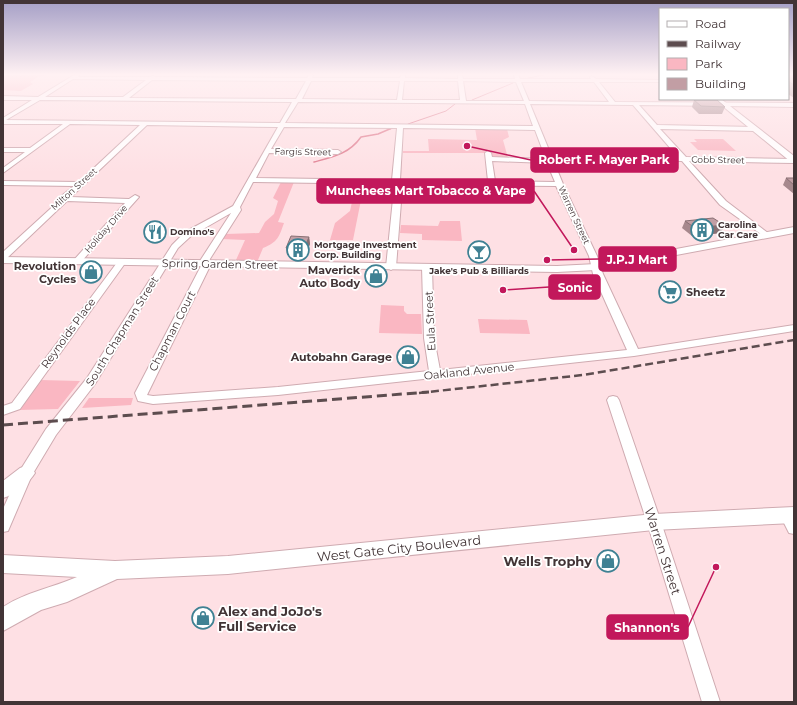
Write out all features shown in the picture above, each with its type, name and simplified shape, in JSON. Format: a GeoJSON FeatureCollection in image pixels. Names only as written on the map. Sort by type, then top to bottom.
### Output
{"type":"FeatureCollection","features":[{"type":"Feature","properties":{"kind":"main road"},"geometry":{"type":"LineString","coordinates":[[729,108],[794,160]]}},
{"type":"Feature","properties":{"kind":"main road","name":"Spring Garden Street"},"geometry":{"type":"LineString","coordinates":[[3,260],[557,269],[596,266],[794,230]]}},
{"type":"Feature","properties":{"kind":"main road"},"geometry":{"type":"LineString","coordinates":[[3,491],[26,473]]}},
{"type":"Feature","properties":{"kind":"main road","name":"West Gate City Boulevard"},"geometry":{"type":"LineString","coordinates":[[3,564],[115,570],[228,565],[654,522],[792,519]]}},
{"type":"Feature","properties":{"kind":"main road"},"geometry":{"type":"LineString","coordinates":[[3,620],[25,606],[39,600],[60,595],[115,570]]}},
{"type":"Feature","properties":{"kind":"street"},"geometry":{"type":"LineString","coordinates":[[3,121],[23,108]]}},
{"type":"Feature","properties":{"kind":"street","name":"South Chapman Street"},"geometry":{"type":"LineString","coordinates":[[3,526],[26,473],[51,432],[91,382],[175,247],[184,237],[236,207],[291,108]]}},
{"type":"Feature","properties":{"kind":"street","name":"Warren Street"},"geometry":{"type":"LineString","coordinates":[[528,108],[559,184],[593,256],[602,283],[634,353]]}},
{"type":"Feature","properties":{"kind":"street"},"geometry":{"type":"LineString","coordinates":[[638,108],[723,203],[765,235]]}},
{"type":"Feature","properties":{"kind":"street"},"geometry":{"type":"LineString","coordinates":[[3,121],[536,128]]}},
{"type":"Feature","properties":{"kind":"street"},"geometry":{"type":"LineString","coordinates":[[3,171],[70,122]]}},
{"type":"Feature","properties":{"kind":"street","name":"Milton Street"},"geometry":{"type":"LineString","coordinates":[[3,256],[146,123]]}},
{"type":"Feature","properties":{"kind":"street"},"geometry":{"type":"LineString","coordinates":[[390,267],[398,189],[397,148],[400,126]]}},
{"type":"Feature","properties":{"kind":"street"},"geometry":{"type":"LineString","coordinates":[[656,128],[755,129]]}},
{"type":"Feature","properties":{"kind":"street"},"geometry":{"type":"LineString","coordinates":[[3,150],[31,150]]}},
{"type":"Feature","properties":{"kind":"street","name":"Fargis Street"},"geometry":{"type":"LineString","coordinates":[[268,151],[338,152]]}},
{"type":"Feature","properties":{"kind":"street","name":"Cobb Street"},"geometry":{"type":"LineString","coordinates":[[618,155],[638,158],[794,160]]}},
{"type":"Feature","properties":{"kind":"street"},"geometry":{"type":"LineString","coordinates":[[492,183],[488,156],[549,160]]}},
{"type":"Feature","properties":{"kind":"street"},"geometry":{"type":"LineString","coordinates":[[252,180],[559,184]]}},
{"type":"Feature","properties":{"kind":"street"},"geometry":{"type":"LineString","coordinates":[[3,183],[80,184]]}},
{"type":"Feature","properties":{"kind":"street","name":"Holiday Drive"},"geometry":{"type":"LineString","coordinates":[[63,199],[133,199],[77,261]]}},
{"type":"Feature","properties":{"kind":"street","name":"Chapman Court"},"geometry":{"type":"LineString","coordinates":[[142,398],[141,393],[146,381],[205,264],[223,231],[237,210],[236,207]]}},
{"type":"Feature","properties":{"kind":"street","name":"Reynolds Place"},"geometry":{"type":"LineString","coordinates":[[3,411],[16,406],[122,262]]}},
{"type":"Feature","properties":{"kind":"street","name":"Eula Street"},"geometry":{"type":"LineString","coordinates":[[427,267],[429,338],[436,374]]}},
{"type":"Feature","properties":{"kind":"street","name":"Oakland Avenue"},"geometry":{"type":"LineString","coordinates":[[142,398],[153,400],[238,395],[634,353],[794,328]]}},
{"type":"Feature","properties":{"kind":"street","name":"Warren Street"},"geometry":{"type":"LineString","coordinates":[[613,400],[654,522],[711,702]]}},
{"type":"Feature","properties":{"kind":"green space"},"geometry":{"type":"Polygon","coordinates":[[[475,128],[507,129],[509,137],[503,140],[508,158],[494,158],[491,157],[490,153],[403,153],[403,151],[429,151],[428,139],[477,140],[475,128]]]}},
{"type":"Feature","properties":{"kind":"green space"},"geometry":{"type":"Polygon","coordinates":[[[694,139],[723,139],[736,151],[698,150],[690,142],[697,142],[694,139]]]}},
{"type":"Feature","properties":{"kind":"green space"},"geometry":{"type":"Polygon","coordinates":[[[281,182],[294,182],[278,222],[284,223],[279,235],[272,244],[263,248],[258,260],[236,260],[245,240],[222,239],[226,234],[259,233],[265,222],[274,214],[278,201],[273,198],[281,182]]]}},
{"type":"Feature","properties":{"kind":"green space"},"geometry":{"type":"Polygon","coordinates":[[[356,184],[362,184],[360,193],[362,195],[353,240],[330,240],[335,223],[350,211],[356,184]]]}},
{"type":"Feature","properties":{"kind":"green space"},"geometry":{"type":"Polygon","coordinates":[[[440,221],[460,221],[462,241],[422,240],[422,234],[400,233],[401,225],[438,226],[440,221]]]}},
{"type":"Feature","properties":{"kind":"green space"},"geometry":{"type":"Polygon","coordinates":[[[381,305],[404,306],[404,311],[407,314],[421,314],[422,334],[379,333],[381,305]]]}},
{"type":"Feature","properties":{"kind":"green space"},"geometry":{"type":"Polygon","coordinates":[[[478,319],[527,320],[530,334],[480,333],[478,319]]]}},
{"type":"Feature","properties":{"kind":"green space"},"geometry":{"type":"Polygon","coordinates":[[[40,380],[80,381],[58,409],[18,410],[40,380]]]}},
{"type":"Feature","properties":{"kind":"green space"},"geometry":{"type":"Polygon","coordinates":[[[89,398],[133,398],[131,405],[82,408],[89,398]]]}},
{"type":"Feature","properties":{"kind":"building"},"geometry":{"type":"Polygon","coordinates":[[[786,178],[794,178],[794,185],[786,178]]]}},
{"type":"Feature","properties":{"kind":"building"},"geometry":{"type":"Polygon","coordinates":[[[713,218],[724,225],[695,228],[685,221],[713,218]]]}},
{"type":"Feature","properties":{"kind":"building"},"geometry":{"type":"Polygon","coordinates":[[[291,236],[309,237],[304,249],[286,248],[291,236]]]}},
{"type":"Feature","properties":{"kind":"waterway"},"geometry":{"type":"LineString","coordinates":[[408,124],[446,111],[450,108]]}},
{"type":"Feature","properties":{"kind":"waterway"},"geometry":{"type":"LineString","coordinates":[[314,162],[346,151],[361,137],[378,134],[392,128]]}},
{"type":"Feature","properties":{"kind":"railway"},"geometry":{"type":"LineString","coordinates":[[426,392],[583,375],[794,340]]}},
{"type":"Feature","properties":{"kind":"railway"},"geometry":{"type":"LineString","coordinates":[[3,425],[426,392]]}},
{"type":"Feature","properties":{"kind":"railway"},"geometry":{"type":"LineString","coordinates":[[419,393],[426,392]]}},
{"type":"Feature","properties":{"kind":"place","name":"Robert F. Mayer Park"},"geometry":{"type":"Point","coordinates":[467,146]}},
{"type":"Feature","properties":{"kind":"place","name":"Carolina Car Care"},"geometry":{"type":"Point","coordinates":[702,230]}},
{"type":"Feature","properties":{"kind":"place","name":"Domino's"},"geometry":{"type":"Point","coordinates":[155,232]}},
{"type":"Feature","properties":{"kind":"place","name":"Mortgage Investment Corp. Building"},"geometry":{"type":"Point","coordinates":[298,250]}},
{"type":"Feature","properties":{"kind":"place","name":"Munchees Mart Tobacco & Vape"},"geometry":{"type":"Point","coordinates":[574,250]}},
{"type":"Feature","properties":{"kind":"place","name":"Jake's Pub & Billiards"},"geometry":{"type":"Point","coordinates":[479,252]}},
{"type":"Feature","properties":{"kind":"place","name":"J.P.J Mart"},"geometry":{"type":"Point","coordinates":[547,260]}},
{"type":"Feature","properties":{"kind":"place","name":"Revolution Cycles"},"geometry":{"type":"Point","coordinates":[91,272]}},
{"type":"Feature","properties":{"kind":"place","name":"Maverick Auto Body"},"geometry":{"type":"Point","coordinates":[376,276]}},
{"type":"Feature","properties":{"kind":"place","name":"Sonic"},"geometry":{"type":"Point","coordinates":[503,290]}},
{"type":"Feature","properties":{"kind":"place","name":"Sheetz"},"geometry":{"type":"Point","coordinates":[670,292]}},
{"type":"Feature","properties":{"kind":"place","name":"Autobahn Garage"},"geometry":{"type":"Point","coordinates":[408,357]}},
{"type":"Feature","properties":{"kind":"place","name":"Wells Trophy"},"geometry":{"type":"Point","coordinates":[608,561]}},
{"type":"Feature","properties":{"kind":"place","name":"Shannon's"},"geometry":{"type":"Point","coordinates":[716,567]}},
{"type":"Feature","properties":{"kind":"place","name":"Alex and JoJo's Full Service"},"geometry":{"type":"Point","coordinates":[203,618]}}]}
